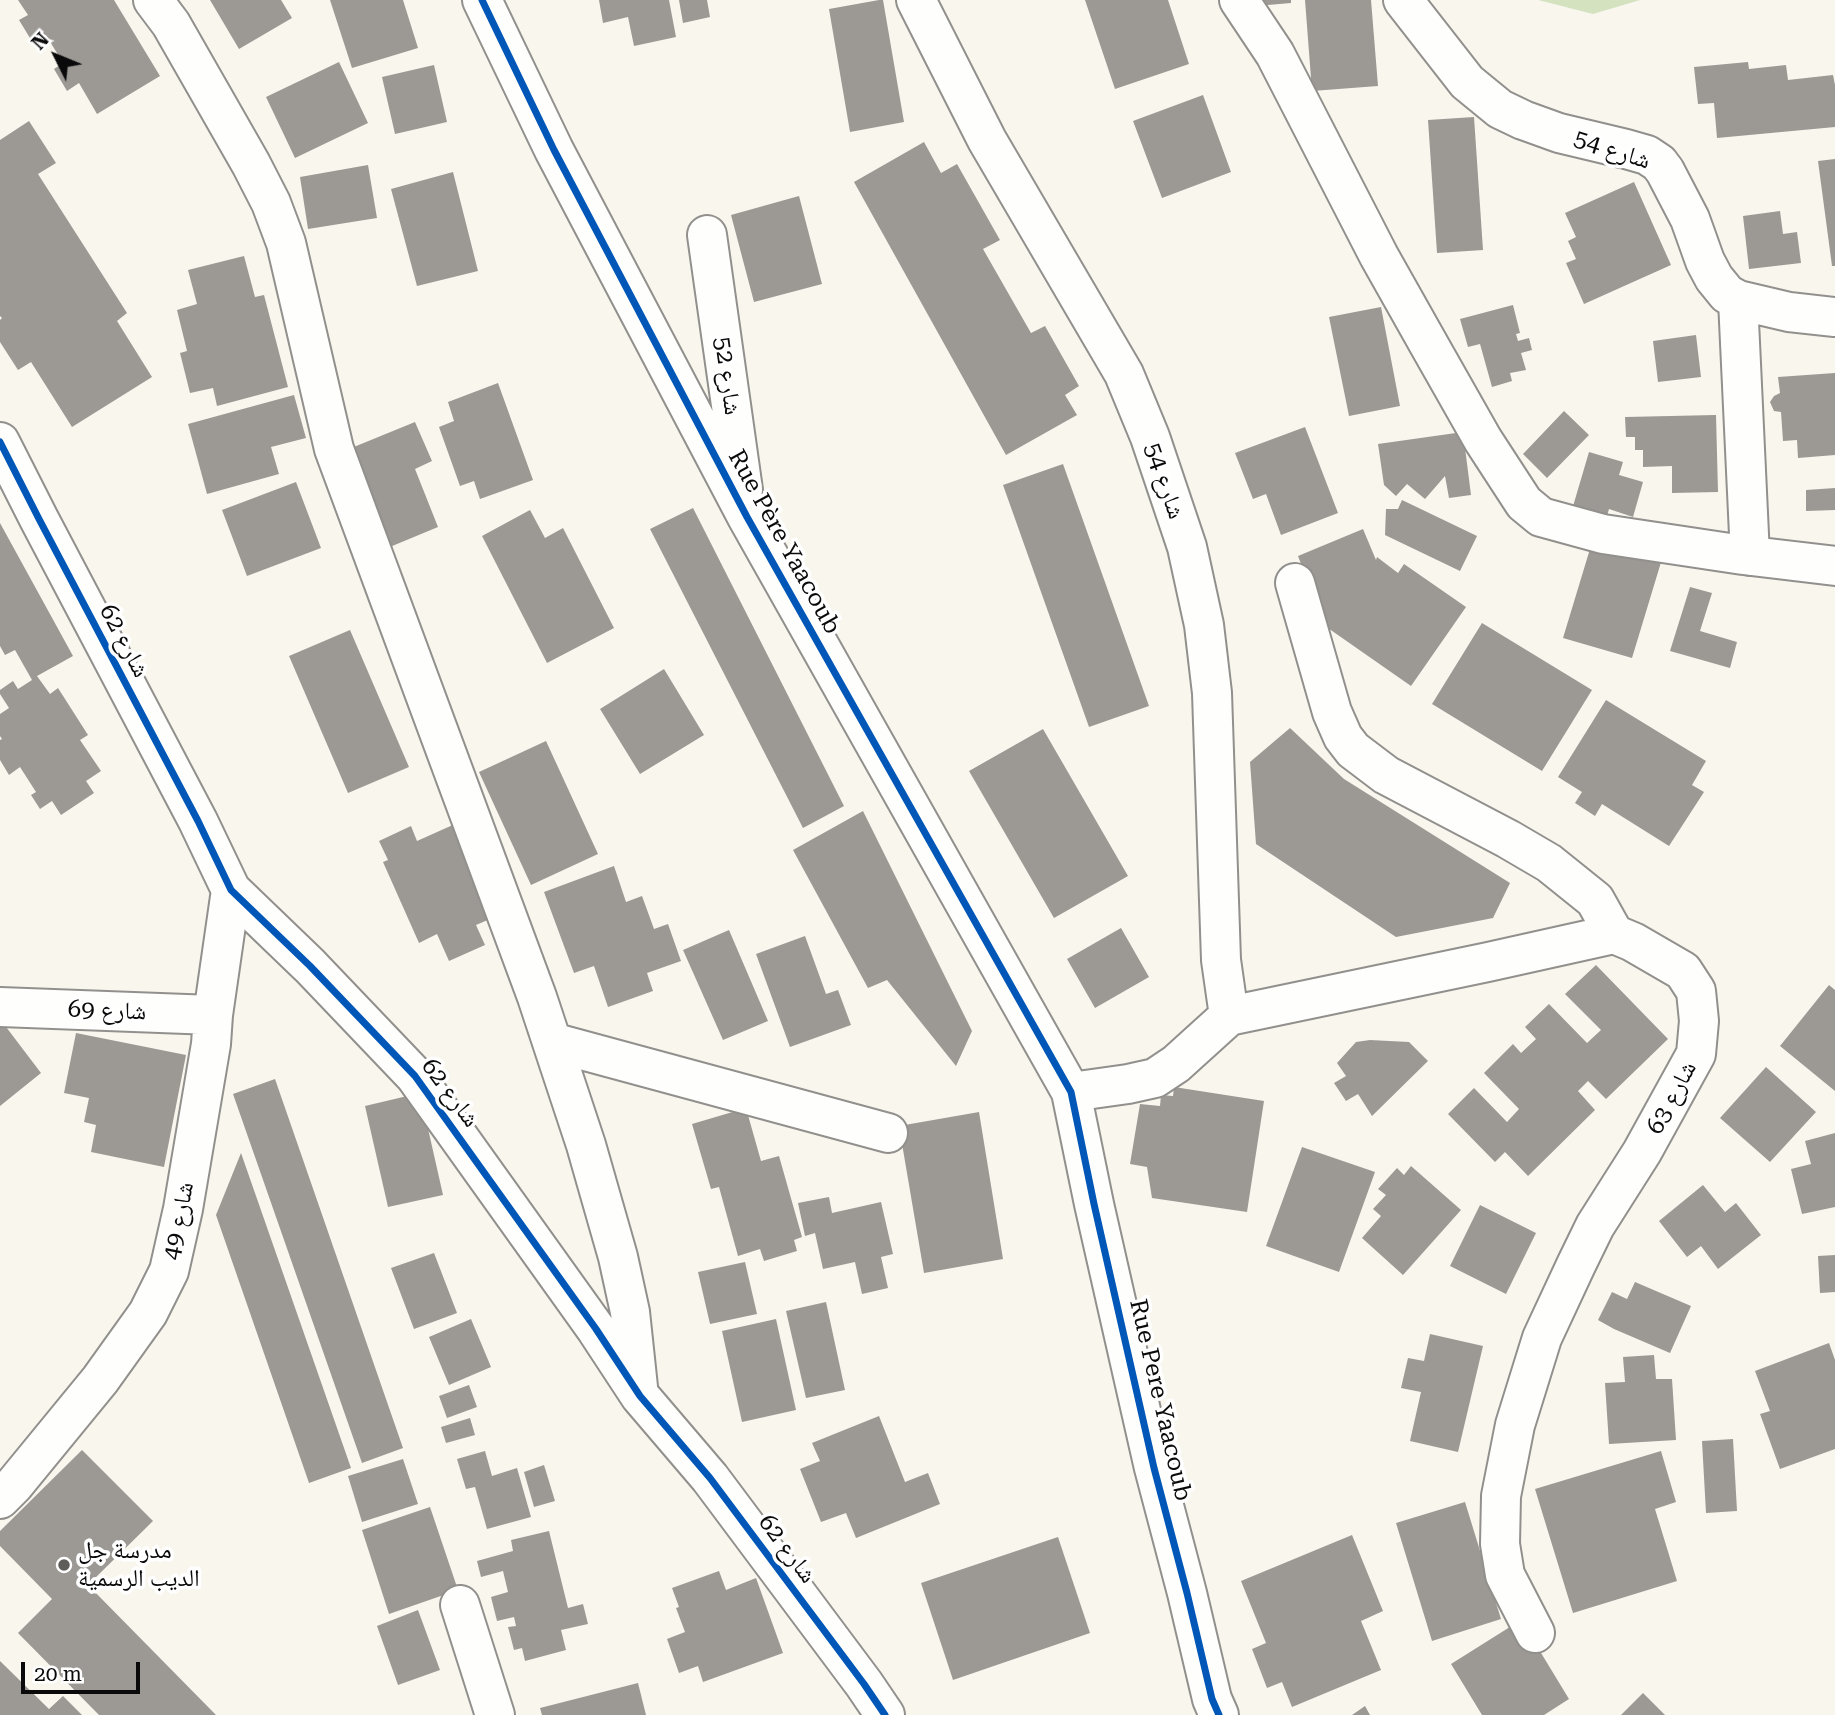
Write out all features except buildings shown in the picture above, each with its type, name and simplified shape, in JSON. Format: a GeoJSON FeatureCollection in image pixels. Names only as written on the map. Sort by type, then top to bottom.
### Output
{"type":"FeatureCollection","features":[{"type":"Feature","properties":{"kind":"street"},"geometry":{"type":"LineString","coordinates":[[153,0],[171,24],[251,164],[271,203],[286,243],[334,449],[514,933],[586,1145],[618,1257],[630,1312],[639,1396]]}},
{"type":"Feature","properties":{"kind":"street","name":"Rue Père Yaacoub"},"geometry":{"type":"LineString","coordinates":[[482,0],[554,150],[747,517],[1071,1092]]}},
{"type":"Feature","properties":{"kind":"street","name":"شارع 54"},"geometry":{"type":"LineString","coordinates":[[916,0],[987,140],[1124,374],[1150,438],[1187,547],[1204,625],[1212,693],[1221,960],[1229,1016]]}},
{"type":"Feature","properties":{"kind":"street"},"geometry":{"type":"LineString","coordinates":[[1240,0],[1275,54],[1379,256],[1483,440],[1524,503],[1541,517],[1603,534],[1835,566]]}},
{"type":"Feature","properties":{"kind":"street","name":"شارع 54"},"geometry":{"type":"LineString","coordinates":[[1403,0],[1467,82],[1500,109],[1559,133],[1647,155],[1659,163],[1690,219],[1714,278],[1727,294],[1738,300]]}},
{"type":"Feature","properties":{"kind":"street","name":"شارع 52"},"geometry":{"type":"LineString","coordinates":[[707,235],[747,517]]}},
{"type":"Feature","properties":{"kind":"street"},"geometry":{"type":"LineString","coordinates":[[1750,556],[1738,300],[1789,312],[1835,317]]}},
{"type":"Feature","properties":{"kind":"street","name":"شارع 62"},"geometry":{"type":"LineString","coordinates":[[0,442],[198,821],[230,890],[310,966],[415,1076],[596,1329],[639,1396],[710,1478],[885,1715]]}},
{"type":"Feature","properties":{"kind":"street"},"geometry":{"type":"LineString","coordinates":[[1071,1092],[1155,1078],[1177,1064],[1229,1016],[1614,934],[1595,900],[1549,863],[1386,775],[1353,750],[1343,737],[1332,712],[1295,583]]}},
{"type":"Feature","properties":{"kind":"street","name":"شارع 49"},"geometry":{"type":"LineString","coordinates":[[0,1499],[100,1380],[148,1313],[169,1271],[183,1209],[212,1044],[213,1015],[230,890]]}},
{"type":"Feature","properties":{"kind":"street","name":"شارع 63"},"geometry":{"type":"LineString","coordinates":[[1535,1633],[1505,1575],[1500,1544],[1500,1496],[1515,1425],[1542,1338],[1585,1246],[1649,1141],[1696,1054],[1699,1021],[1696,991],[1684,971],[1614,934]]}},
{"type":"Feature","properties":{"kind":"street","name":"شارع 69"},"geometry":{"type":"LineString","coordinates":[[0,1006],[213,1015]]}},
{"type":"Feature","properties":{"kind":"street"},"geometry":{"type":"LineString","coordinates":[[552,1042],[888,1133]]}},
{"type":"Feature","properties":{"kind":"street","name":"Rue Pere Yaacoub"},"geometry":{"type":"LineString","coordinates":[[1071,1092],[1154,1468],[1188,1593],[1212,1699],[1219,1715]]}},
{"type":"Feature","properties":{"kind":"street"},"geometry":{"type":"LineString","coordinates":[[460,1605],[495,1715]]}},
{"type":"Feature","properties":{"kind":"green space"},"geometry":{"type":"Polygon","coordinates":[[[1538,0],[1640,0],[1593,14],[1538,0]]]}},
{"type":"Feature","properties":{"kind":"cycle path"},"geometry":{"type":"LineString","coordinates":[[482,0],[554,150],[747,517],[1071,1092],[1154,1468],[1212,1699],[1219,1715]]}},
{"type":"Feature","properties":{"kind":"cycle path"},"geometry":{"type":"LineString","coordinates":[[0,442],[198,821],[231,890],[310,966],[415,1076],[596,1329],[640,1396],[710,1478],[885,1715]]}},
{"type":"Feature","properties":{"kind":"place","name":"مدرسة جل الديب الرسمية"},"geometry":{"type":"Point","coordinates":[64,1565]}}]}
